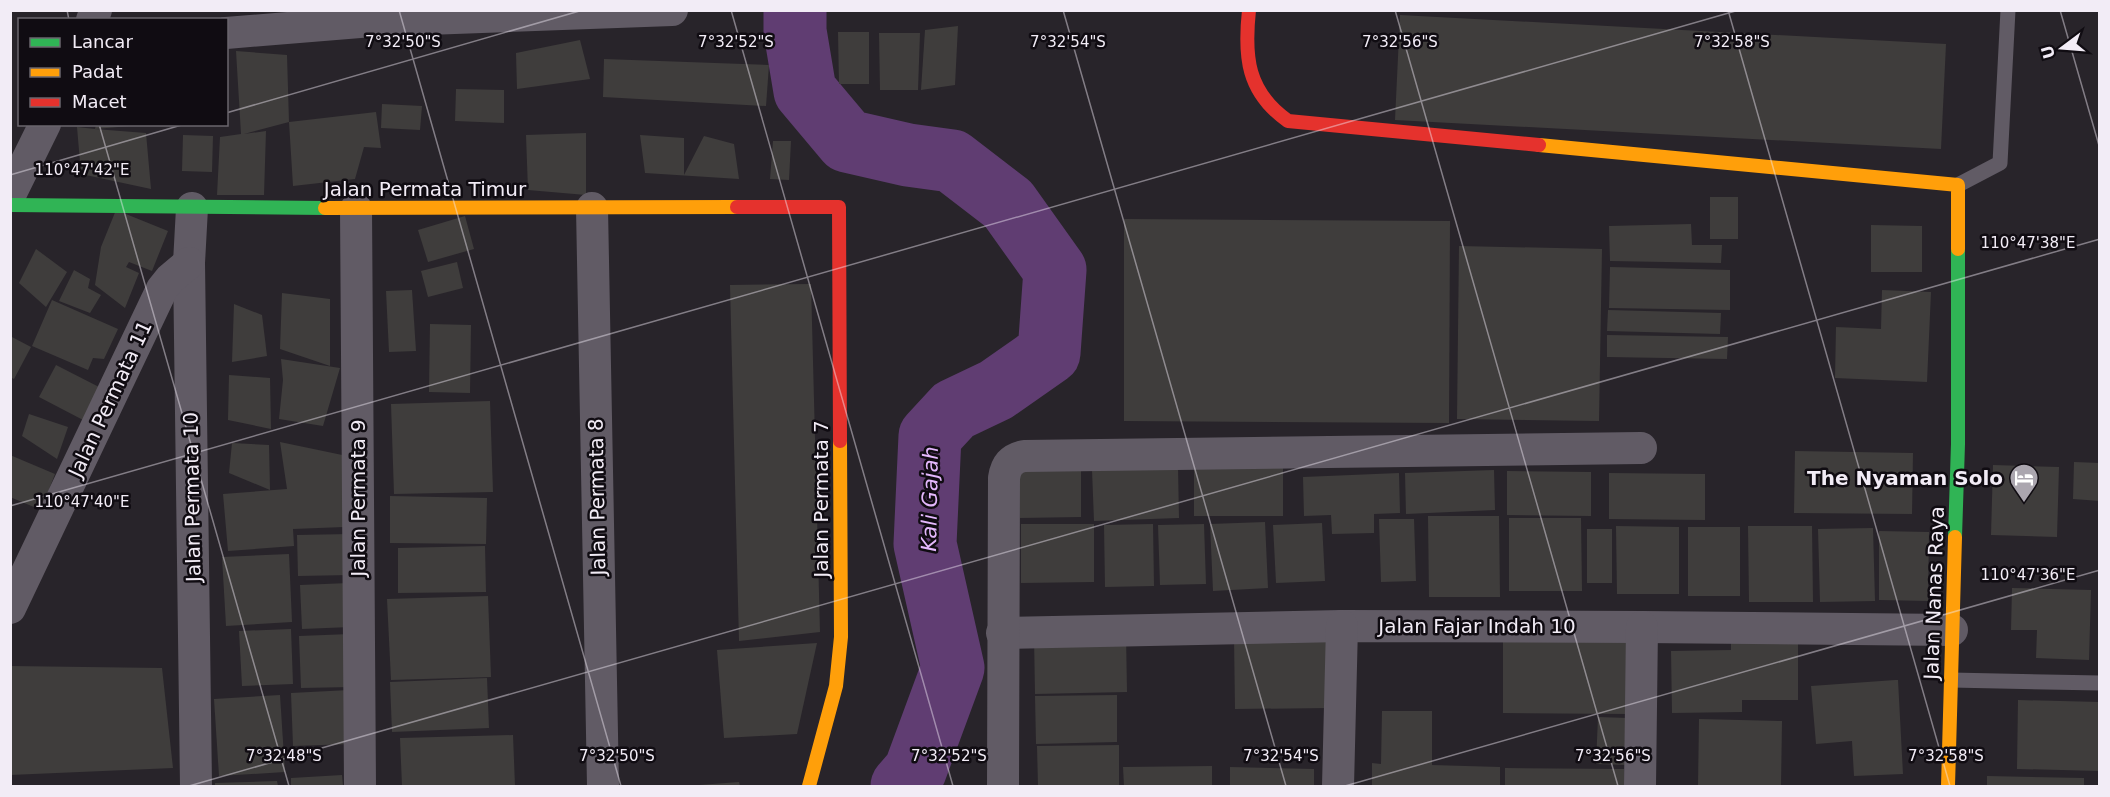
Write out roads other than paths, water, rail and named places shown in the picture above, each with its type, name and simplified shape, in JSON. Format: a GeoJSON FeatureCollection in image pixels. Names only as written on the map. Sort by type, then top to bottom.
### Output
{"type":"FeatureCollection","features":[{"type":"Feature","properties":{"kind":"street"},"geometry":{"type":"LineString","coordinates":[[228,33],[374,16],[672,10]]}},
{"type":"Feature","properties":{"kind":"street"},"geometry":{"type":"LineString","coordinates":[[1249,10],[1245,40],[1250,69],[1266,104],[1288,121],[1958,185]]}},
{"type":"Feature","properties":{"kind":"street"},"geometry":{"type":"LineString","coordinates":[[10,195],[44,126]]}},
{"type":"Feature","properties":{"kind":"street","name":"Jalan Nanas Raya"},"geometry":{"type":"LineString","coordinates":[[1948,786],[1958,444],[1958,185]]}},
{"type":"Feature","properties":{"kind":"street","name":"Jalan Permata Timur"},"geometry":{"type":"LineString","coordinates":[[10,205],[356,209],[839,207]]}},
{"type":"Feature","properties":{"kind":"street","name":"Jalan Permata 7"},"geometry":{"type":"LineString","coordinates":[[809,786],[836,686],[841,637],[839,207]]}},
{"type":"Feature","properties":{"kind":"street","name":"Jalan Permata 10"},"geometry":{"type":"LineString","coordinates":[[192,208],[189,263],[196,786]]}},
{"type":"Feature","properties":{"kind":"street","name":"Jalan Permata 8"},"geometry":{"type":"LineString","coordinates":[[592,208],[603,786]]}},
{"type":"Feature","properties":{"kind":"street","name":"Jalan Permata 9"},"geometry":{"type":"LineString","coordinates":[[356,209],[360,786]]}},
{"type":"Feature","properties":{"kind":"street","name":"Jalan Permata 11"},"geometry":{"type":"LineString","coordinates":[[10,608],[162,289],[189,263]]}},
{"type":"Feature","properties":{"kind":"street"},"geometry":{"type":"LineString","coordinates":[[1003,786],[1002,633],[1005,471],[1009,463],[1024,456],[1641,448]]}},
{"type":"Feature","properties":{"kind":"street"},"geometry":{"type":"LineString","coordinates":[[1338,786],[1342,626]]}},
{"type":"Feature","properties":{"kind":"street","name":"Jalan Fajar Indah 10"},"geometry":{"type":"LineString","coordinates":[[1002,633],[1342,626],[1952,630]]}},
{"type":"Feature","properties":{"kind":"street"},"geometry":{"type":"LineString","coordinates":[[1640,786],[1641,627]]}},
{"type":"Feature","properties":{"kind":"lane"},"geometry":{"type":"LineString","coordinates":[[1958,185],[2000,163],[2008,10]]}},
{"type":"Feature","properties":{"kind":"lane"},"geometry":{"type":"LineString","coordinates":[[1951,680],[2100,683]]}},
{"type":"Feature","properties":{"kind":"waterway","name":"Kali Gajah"},"geometry":{"type":"LineString","coordinates":[[795,10],[795,31],[805,91],[847,141],[908,155],[952,161],[1008,204],[1055,270],[1049,353],[996,390],[954,410],[930,436],[925,544],[953,668],[915,771],[902,786]]}},
{"type":"Feature","properties":{"kind":"place","name":"The Nyaman Solo"},"geometry":{"type":"Point","coordinates":[2024,504]}}]}
